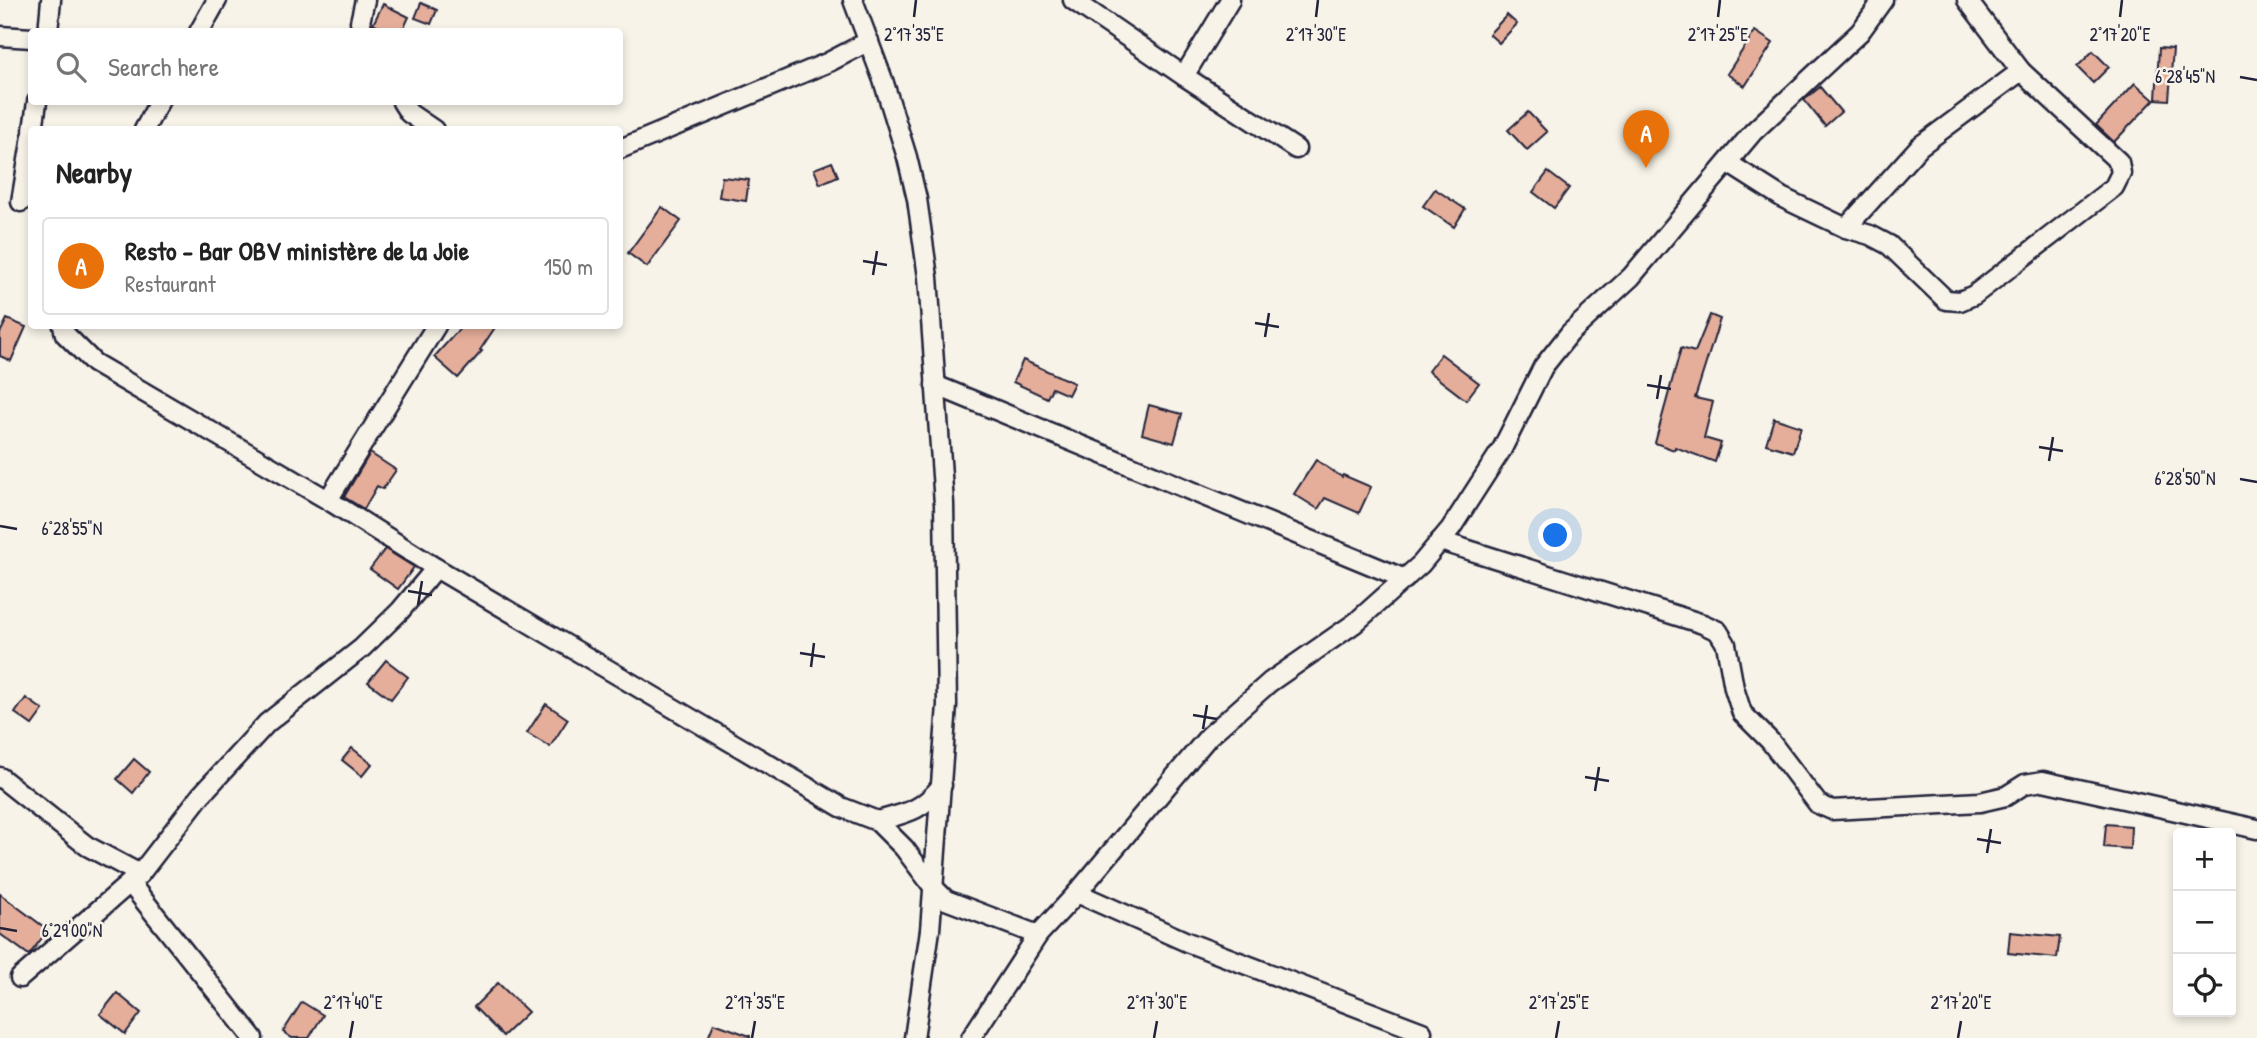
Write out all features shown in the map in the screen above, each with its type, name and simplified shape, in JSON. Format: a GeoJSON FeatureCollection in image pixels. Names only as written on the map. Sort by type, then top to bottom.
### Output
{"type":"FeatureCollection","features":[{"type":"Feature","properties":{"kind":"street"},"geometry":{"type":"LineString","coordinates":[[48,28],[51,0]]}},
{"type":"Feature","properties":{"kind":"street"},"geometry":{"type":"LineString","coordinates":[[201,28],[216,0]]}},
{"type":"Feature","properties":{"kind":"street"},"geometry":{"type":"LineString","coordinates":[[362,28],[359,22],[365,0]]}},
{"type":"Feature","properties":{"kind":"street"},"geometry":{"type":"LineString","coordinates":[[853,0],[907,158],[917,199],[928,277],[944,517],[947,705],[943,783],[930,930],[915,1038]]}},
{"type":"Feature","properties":{"kind":"street"},"geometry":{"type":"LineString","coordinates":[[1073,0],[1296,149]]}},
{"type":"Feature","properties":{"kind":"street"},"geometry":{"type":"LineString","coordinates":[[1184,76],[1230,0]]}},
{"type":"Feature","properties":{"kind":"street"},"geometry":{"type":"LineString","coordinates":[[971,1038],[1038,935],[1077,893],[1209,736],[1269,682],[1355,623],[1421,564],[1451,528],[1502,449],[1543,367],[1570,333],[1631,277],[1753,132],[1860,32],[1883,0]]}},
{"type":"Feature","properties":{"kind":"street"},"geometry":{"type":"LineString","coordinates":[[1728,163],[1783,198],[1889,245],[1946,300],[1960,301],[1974,295],[2114,187],[2121,173],[2119,162],[2021,71],[1967,0]]}},
{"type":"Feature","properties":{"kind":"street"},"geometry":{"type":"LineString","coordinates":[[0,36],[28,38]]}},
{"type":"Feature","properties":{"kind":"street"},"geometry":{"type":"LineString","coordinates":[[623,148],[829,62],[869,41]]}},
{"type":"Feature","properties":{"kind":"street"},"geometry":{"type":"LineString","coordinates":[[1846,228],[1920,145],[2021,71]]}},
{"type":"Feature","properties":{"kind":"street"},"geometry":{"type":"LineString","coordinates":[[34,126],[37,105]]}},
{"type":"Feature","properties":{"kind":"street"},"geometry":{"type":"LineString","coordinates":[[146,126],[157,105]]}},
{"type":"Feature","properties":{"kind":"street"},"geometry":{"type":"LineString","coordinates":[[404,105],[409,113],[428,126]]}},
{"type":"Feature","properties":{"kind":"street"},"geometry":{"type":"LineString","coordinates":[[21,202],[28,160]]}},
{"type":"Feature","properties":{"kind":"street"},"geometry":{"type":"LineString","coordinates":[[63,329],[78,349],[94,363],[841,807],[877,821],[946,900],[1038,935]]}},
{"type":"Feature","properties":{"kind":"street"},"geometry":{"type":"LineString","coordinates":[[328,500],[434,329]]}},
{"type":"Feature","properties":{"kind":"street"},"geometry":{"type":"LineString","coordinates":[[935,385],[1405,579]]}},
{"type":"Feature","properties":{"kind":"street"},"geometry":{"type":"LineString","coordinates":[[1440,541],[1718,631],[1726,644],[1734,688],[1742,713],[1770,741],[1818,804],[1832,810],[1980,802],[2006,796],[2025,784],[2043,781],[2257,829]]}},
{"type":"Feature","properties":{"kind":"street"},"geometry":{"type":"LineString","coordinates":[[20,978],[135,878],[201,795],[267,723],[362,648],[400,611],[436,568]]}},
{"type":"Feature","properties":{"kind":"street"},"geometry":{"type":"LineString","coordinates":[[0,777],[88,846],[135,878],[253,1038]]}},
{"type":"Feature","properties":{"kind":"street"},"geometry":{"type":"LineString","coordinates":[[877,821],[913,811],[929,801],[943,783]]}},
{"type":"Feature","properties":{"kind":"street"},"geometry":{"type":"LineString","coordinates":[[1077,893],[1187,942],[1422,1032]]}},
{"type":"Feature","properties":{"kind":"building"},"geometry":{"type":"Polygon","coordinates":[[[421,3],[437,10],[431,24],[415,18],[421,3]]]}},
{"type":"Feature","properties":{"kind":"building"},"geometry":{"type":"Polygon","coordinates":[[[383,4],[409,17],[404,28],[380,28],[373,24],[383,4]]]}},
{"type":"Feature","properties":{"kind":"building"},"geometry":{"type":"Polygon","coordinates":[[[1507,15],[1517,24],[1499,43],[1489,34],[1507,15]]]}},
{"type":"Feature","properties":{"kind":"building"},"geometry":{"type":"Polygon","coordinates":[[[1755,31],[1773,43],[1745,86],[1727,74],[1755,31]]]}},
{"type":"Feature","properties":{"kind":"building"},"geometry":{"type":"Polygon","coordinates":[[[2159,48],[2173,49],[2169,100],[2156,99],[2159,48]]]}},
{"type":"Feature","properties":{"kind":"building"},"geometry":{"type":"Polygon","coordinates":[[[2093,51],[2109,67],[2093,83],[2077,67],[2093,51]]]}},
{"type":"Feature","properties":{"kind":"building"},"geometry":{"type":"Polygon","coordinates":[[[2135,83],[2154,100],[2114,142],[2096,125],[2135,83]]]}},
{"type":"Feature","properties":{"kind":"building"},"geometry":{"type":"Polygon","coordinates":[[[1820,87],[1841,112],[1825,126],[1804,100],[1820,87]]]}},
{"type":"Feature","properties":{"kind":"building"},"geometry":{"type":"Polygon","coordinates":[[[1528,112],[1547,132],[1527,150],[1508,130],[1528,112]]]}},
{"type":"Feature","properties":{"kind":"building"},"geometry":{"type":"Polygon","coordinates":[[[832,162],[838,176],[820,184],[814,169],[832,162]]]}},
{"type":"Feature","properties":{"kind":"building"},"geometry":{"type":"Polygon","coordinates":[[[1548,172],[1569,188],[1554,208],[1533,192],[1548,172]]]}},
{"type":"Feature","properties":{"kind":"building"},"geometry":{"type":"Polygon","coordinates":[[[722,177],[749,180],[746,201],[719,197],[722,177]]]}},
{"type":"Feature","properties":{"kind":"building"},"geometry":{"type":"Polygon","coordinates":[[[1435,189],[1465,209],[1454,227],[1423,206],[1435,189]]]}},
{"type":"Feature","properties":{"kind":"building"},"geometry":{"type":"Polygon","coordinates":[[[662,207],[681,221],[647,267],[628,253],[662,207]]]}},
{"type":"Feature","properties":{"kind":"building"},"geometry":{"type":"Polygon","coordinates":[[[1710,315],[1720,319],[1695,398],[1713,402],[1704,438],[1721,443],[1715,462],[1675,447],[1674,450],[1655,443],[1681,348],[1695,352],[1710,315]]]}},
{"type":"Feature","properties":{"kind":"building"},"geometry":{"type":"Polygon","coordinates":[[[7,319],[26,327],[11,361],[0,356],[0,333],[7,319]]]}},
{"type":"Feature","properties":{"kind":"building"},"geometry":{"type":"Polygon","coordinates":[[[459,329],[494,329],[480,350],[482,351],[458,378],[434,357],[459,329]]]}},
{"type":"Feature","properties":{"kind":"building"},"geometry":{"type":"Polygon","coordinates":[[[1441,354],[1479,383],[1466,400],[1428,371],[1441,354]]]}},
{"type":"Feature","properties":{"kind":"building"},"geometry":{"type":"Polygon","coordinates":[[[1023,360],[1074,383],[1068,395],[1052,388],[1047,398],[1013,382],[1023,360]]]}},
{"type":"Feature","properties":{"kind":"building"},"geometry":{"type":"Polygon","coordinates":[[[1149,405],[1182,414],[1174,443],[1142,434],[1149,405]]]}},
{"type":"Feature","properties":{"kind":"building"},"geometry":{"type":"Polygon","coordinates":[[[1774,418],[1801,427],[1793,452],[1766,444],[1774,418]]]}},
{"type":"Feature","properties":{"kind":"building"},"geometry":{"type":"Polygon","coordinates":[[[370,453],[396,470],[383,489],[377,486],[364,509],[344,497],[370,453]]]}},
{"type":"Feature","properties":{"kind":"building"},"geometry":{"type":"Polygon","coordinates":[[[1316,460],[1342,477],[1343,475],[1371,487],[1359,513],[1325,498],[1318,509],[1294,494],[1316,460]]]}},
{"type":"Feature","properties":{"kind":"building"},"geometry":{"type":"Polygon","coordinates":[[[385,549],[414,567],[398,589],[370,569],[385,549]]]}},
{"type":"Feature","properties":{"kind":"building"},"geometry":{"type":"Polygon","coordinates":[[[386,660],[408,677],[391,699],[368,682],[386,660]]]}},
{"type":"Feature","properties":{"kind":"building"},"geometry":{"type":"Polygon","coordinates":[[[26,698],[43,710],[32,725],[15,713],[26,698]]]}},
{"type":"Feature","properties":{"kind":"building"},"geometry":{"type":"Polygon","coordinates":[[[546,704],[568,719],[550,747],[527,733],[546,704]]]}},
{"type":"Feature","properties":{"kind":"building"},"geometry":{"type":"Polygon","coordinates":[[[352,748],[372,764],[362,776],[342,760],[352,748]]]}},
{"type":"Feature","properties":{"kind":"building"},"geometry":{"type":"Polygon","coordinates":[[[134,759],[149,772],[133,793],[117,779],[134,759]]]}},
{"type":"Feature","properties":{"kind":"building"},"geometry":{"type":"Polygon","coordinates":[[[2106,824],[2131,826],[2130,849],[2104,847],[2106,824]]]}},
{"type":"Feature","properties":{"kind":"building"},"geometry":{"type":"Polygon","coordinates":[[[0,894],[48,930],[29,955],[0,934],[0,894]]]}},
{"type":"Feature","properties":{"kind":"building"},"geometry":{"type":"Polygon","coordinates":[[[2010,932],[2060,937],[2057,958],[2008,953],[2010,932]]]}},
{"type":"Feature","properties":{"kind":"building"},"geometry":{"type":"Polygon","coordinates":[[[498,983],[528,1012],[503,1036],[474,1007],[498,983]]]}},
{"type":"Feature","properties":{"kind":"building"},"geometry":{"type":"Polygon","coordinates":[[[117,993],[141,1013],[125,1034],[100,1014],[117,993]]]}},
{"type":"Feature","properties":{"kind":"building"},"geometry":{"type":"Polygon","coordinates":[[[302,1002],[323,1015],[309,1038],[292,1038],[283,1032],[302,1002]]]}},
{"type":"Feature","properties":{"kind":"building"},"geometry":{"type":"Polygon","coordinates":[[[714,1023],[750,1036],[750,1038],[708,1038],[714,1023]]]}},
{"type":"Feature","properties":{"kind":"place","name":"Resto - Bar OBV ministère de la Joie"},"geometry":{"type":"Point","coordinates":[1646,168]}}]}
